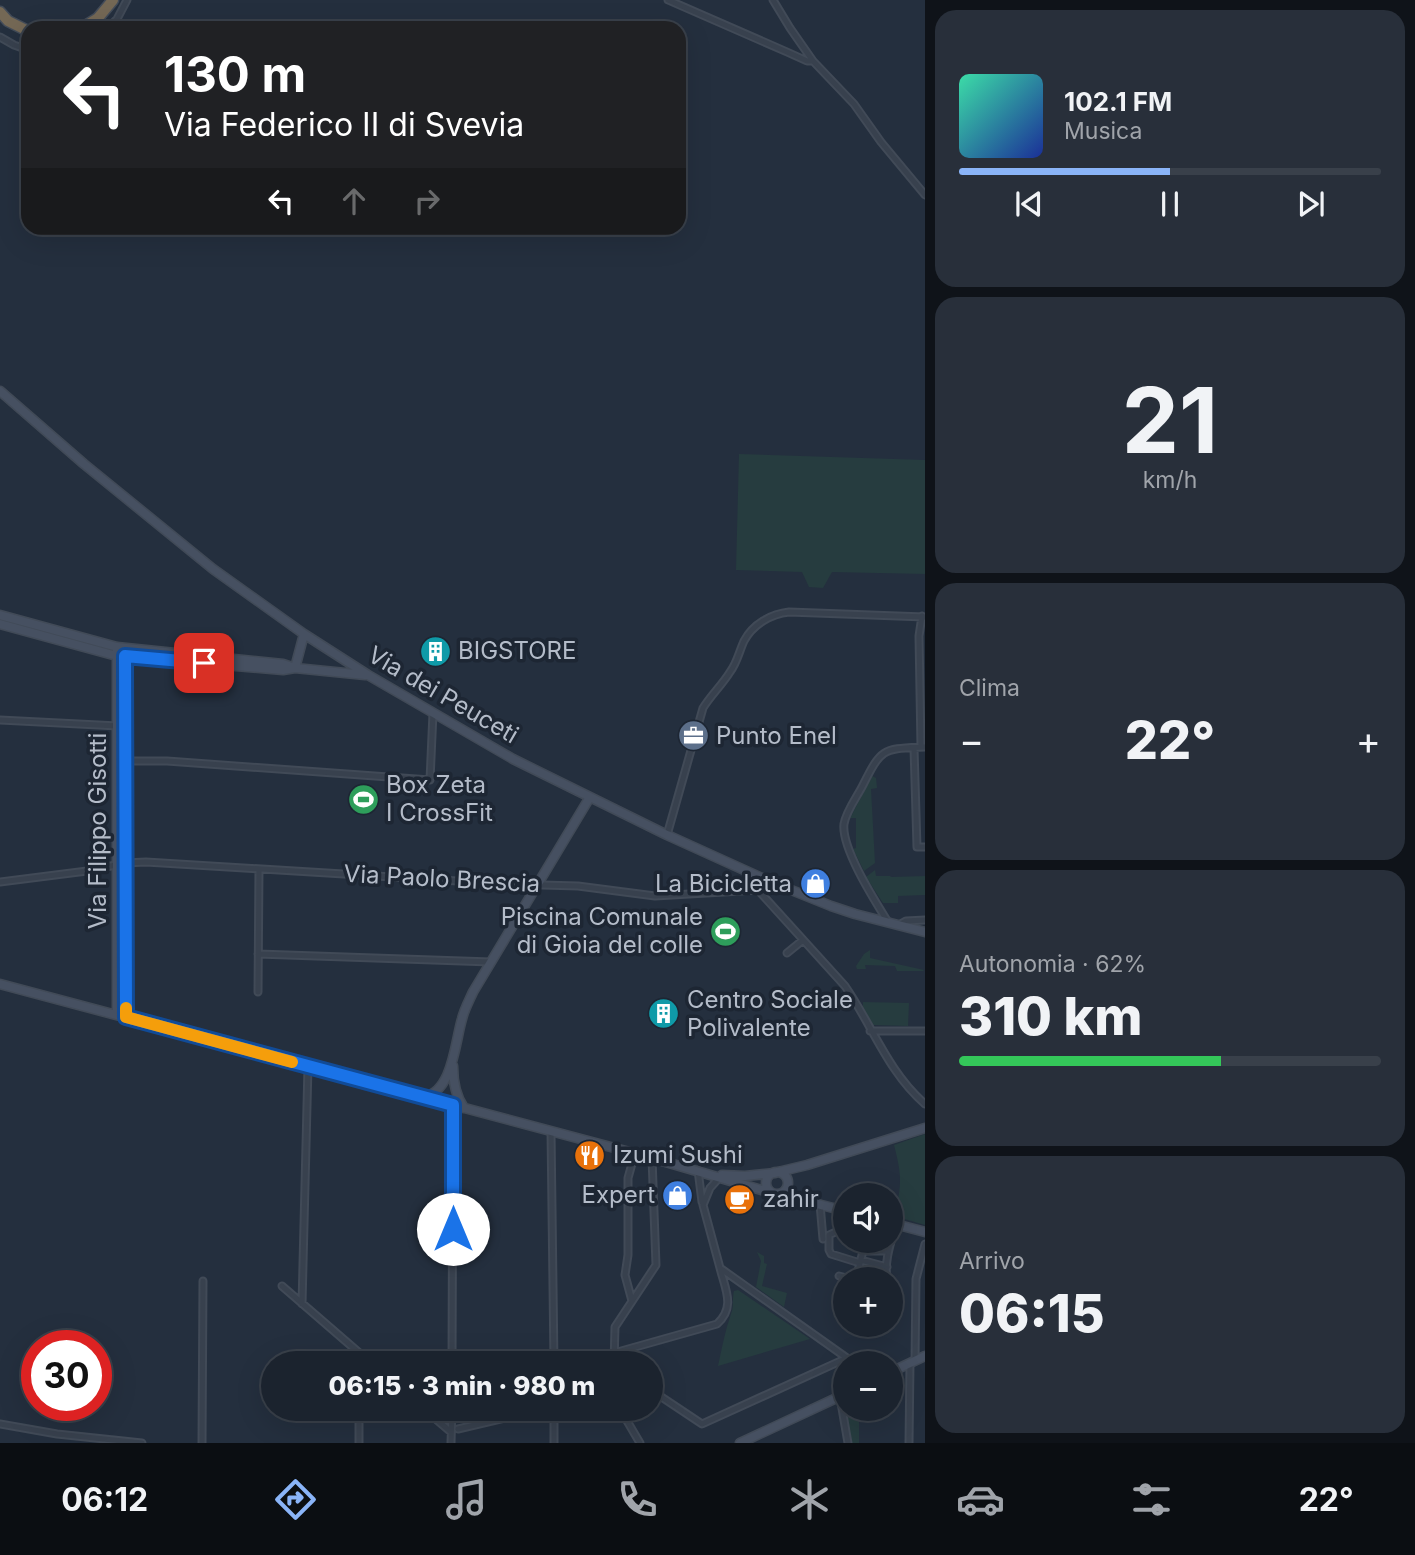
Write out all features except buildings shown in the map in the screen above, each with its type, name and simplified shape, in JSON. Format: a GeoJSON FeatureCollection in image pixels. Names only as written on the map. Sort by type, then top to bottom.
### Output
{"type":"FeatureCollection","features":[{"type":"Feature","properties":{"kind":"highway"},"geometry":{"type":"LineString","coordinates":[[93,21],[114,0]]}},
{"type":"Feature","properties":{"kind":"highway"},"geometry":{"type":"LineString","coordinates":[[0,12],[21,27]]}},
{"type":"Feature","properties":{"kind":"main road","name":"Via dei Peuceti"},"geometry":{"type":"LineString","coordinates":[[0,391],[84,464],[213,569],[304,634],[368,675],[513,759],[667,835],[764,879],[840,909],[925,932]]}},
{"type":"Feature","properties":{"kind":"main road"},"geometry":{"type":"LineString","coordinates":[[0,615],[121,652]]}},
{"type":"Feature","properties":{"kind":"main road"},"geometry":{"type":"LineString","coordinates":[[0,624],[121,652],[283,664],[295,668],[368,675]]}},
{"type":"Feature","properties":{"kind":"main road"},"geometry":{"type":"LineString","coordinates":[[295,668],[304,634]]}},
{"type":"Feature","properties":{"kind":"main road","name":"Via Filippo Gisotti"},"geometry":{"type":"LineString","coordinates":[[121,652],[122,1016]]}},
{"type":"Feature","properties":{"kind":"main road"},"geometry":{"type":"LineString","coordinates":[[449,1104],[444,1093],[451,1076],[464,1011],[590,797]]}},
{"type":"Feature","properties":{"kind":"main road"},"geometry":{"type":"LineString","coordinates":[[0,984],[652,1157],[775,1194],[833,1207]]}},
{"type":"Feature","properties":{"kind":"main road"},"geometry":{"type":"LineString","coordinates":[[425,1097],[436,1092],[451,1076]]}},
{"type":"Feature","properties":{"kind":"main road"},"geometry":{"type":"LineString","coordinates":[[451,1076],[458,1100],[464,1108]]}},
{"type":"Feature","properties":{"kind":"main road"},"geometry":{"type":"LineString","coordinates":[[709,1173],[745,1176],[776,1172],[807,1165],[923,1128]]}},
{"type":"Feature","properties":{"kind":"main road"},"geometry":{"type":"LineString","coordinates":[[775,1194],[785,1191],[795,1174],[807,1165]]}},
{"type":"Feature","properties":{"kind":"main road"},"geometry":{"type":"LineString","coordinates":[[776,1172],[785,1175],[796,1198]]}},
{"type":"Feature","properties":{"kind":"main road"},"geometry":{"type":"LineString","coordinates":[[775,1194],[769,1190],[767,1183],[776,1172]]}},
{"type":"Feature","properties":{"kind":"main road"},"geometry":{"type":"LineString","coordinates":[[903,1226],[925,1232]]}},
{"type":"Feature","properties":{"kind":"main road"},"geometry":{"type":"LineString","coordinates":[[903,1367],[925,1356]]}},
{"type":"Feature","properties":{"kind":"main road"},"geometry":{"type":"LineString","coordinates":[[740,1443],[833,1401]]}},
{"type":"Feature","properties":{"kind":"street"},"geometry":{"type":"LineString","coordinates":[[114,21],[127,0]]}},
{"type":"Feature","properties":{"kind":"street"},"geometry":{"type":"LineString","coordinates":[[668,0],[807,61],[813,61]]}},
{"type":"Feature","properties":{"kind":"street"},"geometry":{"type":"LineString","coordinates":[[773,0],[813,61],[854,104],[925,195]]}},
{"type":"Feature","properties":{"kind":"street"},"geometry":{"type":"LineString","coordinates":[[0,37],[21,48]]}},
{"type":"Feature","properties":{"kind":"street"},"geometry":{"type":"LineString","coordinates":[[667,835],[703,708],[732,670],[744,642],[757,625],[773,616],[789,612],[923,617],[919,636],[923,747],[891,750],[876,759],[844,824],[851,855],[888,922]]}},
{"type":"Feature","properties":{"kind":"street"},"geometry":{"type":"LineString","coordinates":[[121,761],[167,761],[430,780],[433,713]]}},
{"type":"Feature","properties":{"kind":"street"},"geometry":{"type":"LineString","coordinates":[[0,720],[121,726]]}},
{"type":"Feature","properties":{"kind":"street"},"geometry":{"type":"LineString","coordinates":[[914,748],[917,847],[925,847]]}},
{"type":"Feature","properties":{"kind":"street"},"geometry":{"type":"LineString","coordinates":[[916,815],[925,815]]}},
{"type":"Feature","properties":{"kind":"street","name":"Via Paolo Brescia"},"geometry":{"type":"LineString","coordinates":[[0,882],[146,862],[578,886],[654,896],[758,890]]}},
{"type":"Feature","properties":{"kind":"street"},"geometry":{"type":"LineString","coordinates":[[258,992],[259,869]]}},
{"type":"Feature","properties":{"kind":"street"},"geometry":{"type":"LineString","coordinates":[[764,879],[758,890],[845,986],[899,1075],[925,1104]]}},
{"type":"Feature","properties":{"kind":"street"},"geometry":{"type":"LineString","coordinates":[[899,925],[906,921],[925,920]]}},
{"type":"Feature","properties":{"kind":"street"},"geometry":{"type":"LineString","coordinates":[[788,953],[803,940]]}},
{"type":"Feature","properties":{"kind":"street"},"geometry":{"type":"LineString","coordinates":[[258,954],[491,962]]}},
{"type":"Feature","properties":{"kind":"street"},"geometry":{"type":"LineString","coordinates":[[870,1031],[925,1031]]}},
{"type":"Feature","properties":{"kind":"street"},"geometry":{"type":"LineString","coordinates":[[302,1304],[308,1066]]}},
{"type":"Feature","properties":{"kind":"street"},"geometry":{"type":"LineString","coordinates":[[449,1104],[452,1351]]}},
{"type":"Feature","properties":{"kind":"street"},"geometry":{"type":"LineString","coordinates":[[551,1131],[554,1351]]}},
{"type":"Feature","properties":{"kind":"street"},"geometry":{"type":"LineString","coordinates":[[632,1301],[625,1275],[628,1255],[628,1178],[635,1153]]}},
{"type":"Feature","properties":{"kind":"street"},"geometry":{"type":"LineString","coordinates":[[614,1351],[615,1327],[656,1265],[652,1157]]}},
{"type":"Feature","properties":{"kind":"street"},"geometry":{"type":"LineString","coordinates":[[621,1351],[717,1324],[726,1314],[728,1304],[703,1205],[698,1170]]}},
{"type":"Feature","properties":{"kind":"street"},"geometry":{"type":"LineString","coordinates":[[703,1205],[710,1188],[719,1177]]}},
{"type":"Feature","properties":{"kind":"street"},"geometry":{"type":"LineString","coordinates":[[820,1204],[822,1239]]}},
{"type":"Feature","properties":{"kind":"street"},"geometry":{"type":"LineString","coordinates":[[833,1233],[828,1237],[828,1250],[831,1254],[887,1266],[888,1253]]}},
{"type":"Feature","properties":{"kind":"street"},"geometry":{"type":"LineString","coordinates":[[909,1443],[916,1279],[925,1244]]}},
{"type":"Feature","properties":{"kind":"street"},"geometry":{"type":"LineString","coordinates":[[859,1267],[863,1253]]}},
{"type":"Feature","properties":{"kind":"street"},"geometry":{"type":"LineString","coordinates":[[720,1268],[834,1351]]}},
{"type":"Feature","properties":{"kind":"street"},"geometry":{"type":"LineString","coordinates":[[201,1443],[203,1281]]}},
{"type":"Feature","properties":{"kind":"street"},"geometry":{"type":"LineString","coordinates":[[282,1286],[357,1351]]}},
{"type":"Feature","properties":{"kind":"street"},"geometry":{"type":"LineString","coordinates":[[663,1398],[702,1424],[833,1367]]}},
{"type":"Feature","properties":{"kind":"street"},"geometry":{"type":"LineString","coordinates":[[359,1421],[359,1443]]}},
{"type":"Feature","properties":{"kind":"street"},"geometry":{"type":"LineString","coordinates":[[441,1421],[455,1431],[495,1421]]}},
{"type":"Feature","properties":{"kind":"street"},"geometry":{"type":"LineString","coordinates":[[451,1443],[455,1431],[454,1421]]}},
{"type":"Feature","properties":{"kind":"street"},"geometry":{"type":"LineString","coordinates":[[554,1421],[555,1443]]}},
{"type":"Feature","properties":{"kind":"street"},"geometry":{"type":"LineString","coordinates":[[627,1421],[640,1443]]}},
{"type":"Feature","properties":{"kind":"street"},"geometry":{"type":"LineString","coordinates":[[846,1421],[848,1443]]}},
{"type":"Feature","properties":{"kind":"street"},"geometry":{"type":"LineString","coordinates":[[0,1424],[57,1434],[142,1443]]}},
{"type":"Feature","properties":{"kind":"green space"},"geometry":{"type":"Polygon","coordinates":[[[739,454],[925,460],[925,574],[832,572],[823,588],[809,587],[802,572],[736,570],[739,454]]]}},
{"type":"Feature","properties":{"kind":"green space"},"geometry":{"type":"Polygon","coordinates":[[[872,776],[876,778],[877,788],[871,789],[875,863],[864,871],[853,849],[856,848],[856,818],[850,818],[872,776]]]}},
{"type":"Feature","properties":{"kind":"green space"},"geometry":{"type":"Polygon","coordinates":[[[875,870],[876,876],[925,876],[925,895],[898,896],[898,903],[883,903],[866,877],[875,870]]]}},
{"type":"Feature","properties":{"kind":"green space"},"geometry":{"type":"Polygon","coordinates":[[[870,950],[870,958],[924,970],[897,971],[895,966],[865,965],[866,969],[857,969],[856,966],[864,954],[870,950]]]}},
{"type":"Feature","properties":{"kind":"green space"},"geometry":{"type":"Polygon","coordinates":[[[863,1002],[909,1003],[908,1026],[873,1025],[863,1002]]]}},
{"type":"Feature","properties":{"kind":"green space"},"geometry":{"type":"Polygon","coordinates":[[[925,1134],[925,1225],[903,1219],[903,1183],[900,1183],[894,1145],[925,1134]]]}},
{"type":"Feature","properties":{"kind":"green space"},"geometry":{"type":"Polygon","coordinates":[[[757,1252],[764,1256],[764,1263],[767,1264],[762,1286],[787,1293],[784,1307],[756,1287],[761,1261],[757,1252]]]}},
{"type":"Feature","properties":{"kind":"green space"},"geometry":{"type":"Polygon","coordinates":[[[738,1290],[810,1339],[718,1366],[732,1311],[734,1291],[738,1290]]]}},
{"type":"Feature","properties":{"kind":"green space"},"geometry":{"type":"Polygon","coordinates":[[[847,1421],[859,1421],[859,1443],[851,1443],[847,1421]]]}},
{"type":"Feature","properties":{"kind":"slow traffic"},"geometry":{"type":"LineString","coordinates":[[126,1008],[126,1017],[292,1062]]}},
{"type":"Feature","properties":{"kind":"place","name":"BIGSTORE"},"geometry":{"type":"Point","coordinates":[435,651]}},
{"type":"Feature","properties":{"kind":"place","name":"Punto Enel"},"geometry":{"type":"Point","coordinates":[693,736]}},
{"type":"Feature","properties":{"kind":"place","name":"Box Zeta I CrossFit"},"geometry":{"type":"Point","coordinates":[363,799]}},
{"type":"Feature","properties":{"kind":"place","name":"La Bicicletta"},"geometry":{"type":"Point","coordinates":[815,884]}},
{"type":"Feature","properties":{"kind":"place","name":"Piscina Comunale di Gioia del colle"},"geometry":{"type":"Point","coordinates":[726,931]}},
{"type":"Feature","properties":{"kind":"place","name":"Centro Sociale Polivalente"},"geometry":{"type":"Point","coordinates":[664,1014]}},
{"type":"Feature","properties":{"kind":"place","name":"Izumi Sushi"},"geometry":{"type":"Point","coordinates":[590,1155]}},
{"type":"Feature","properties":{"kind":"place","name":"Expert"},"geometry":{"type":"Point","coordinates":[678,1195]}},
{"type":"Feature","properties":{"kind":"place","name":"zahir"},"geometry":{"type":"Point","coordinates":[740,1199]}},
{"type":"Feature","properties":{"kind":"route"},"geometry":{"type":"LineString","coordinates":[[204,663],[125,656],[126,1017],[453,1105],[453,1229]]}}]}
